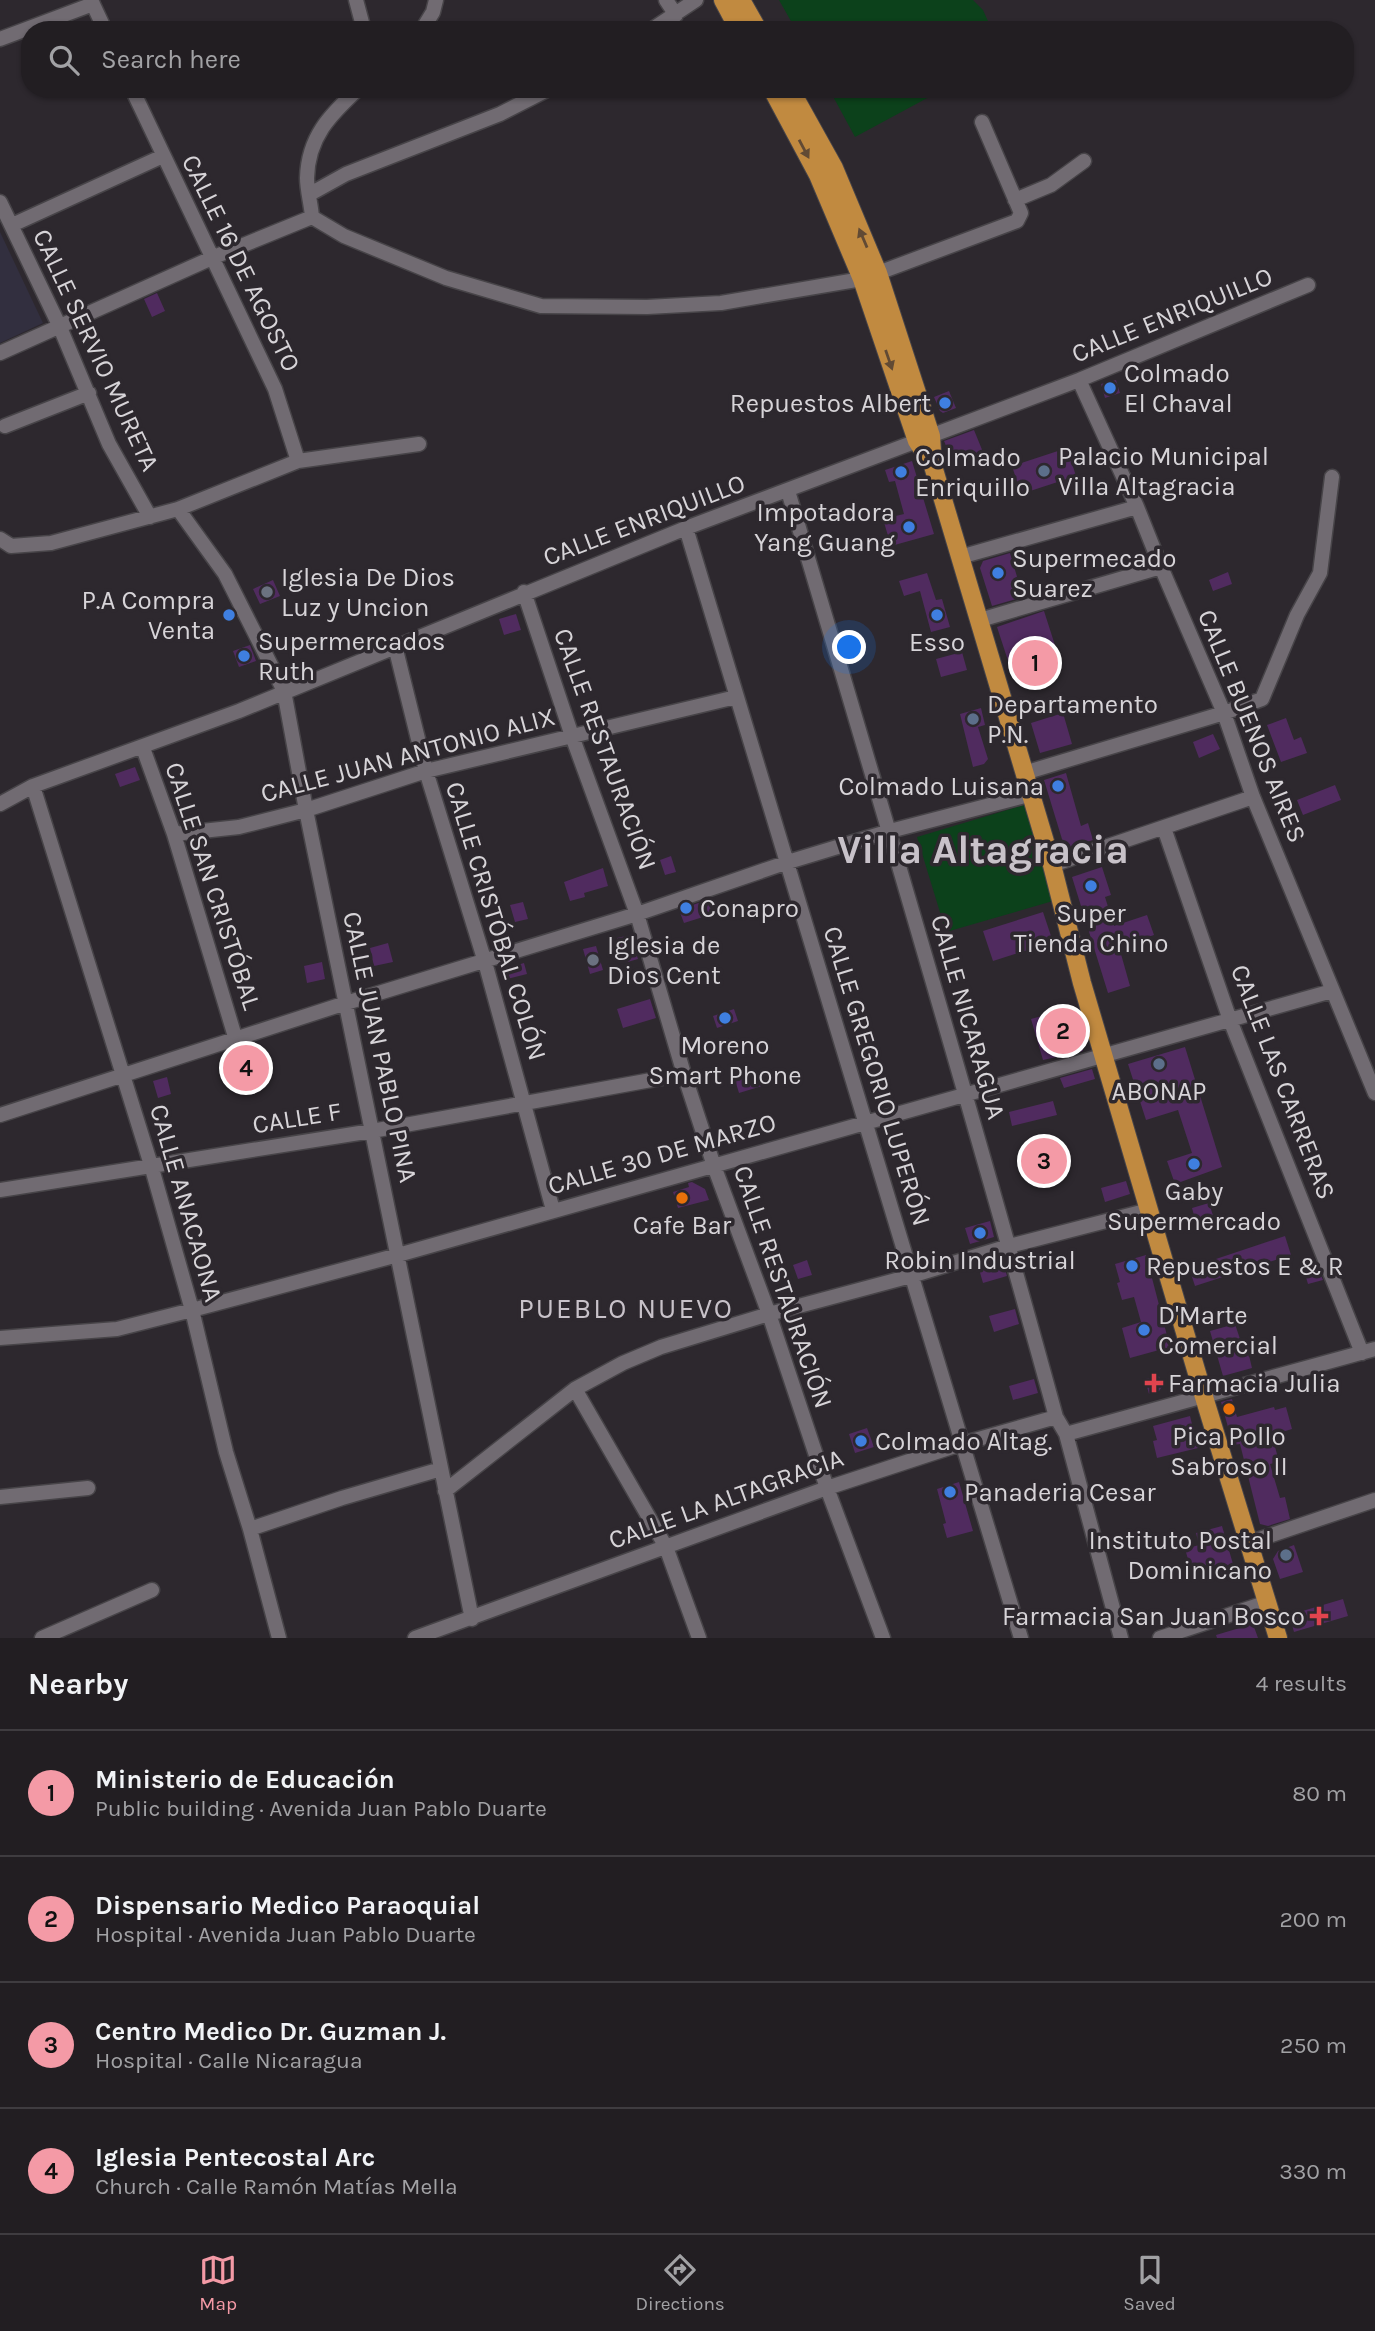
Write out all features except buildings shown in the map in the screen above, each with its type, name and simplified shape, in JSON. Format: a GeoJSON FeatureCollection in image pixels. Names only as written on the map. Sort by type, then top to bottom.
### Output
{"type":"FeatureCollection","features":[{"type":"Feature","properties":{"kind":"main road"},"geometry":{"type":"LineString","coordinates":[[723,0],[734,21]]}},
{"type":"Feature","properties":{"kind":"main road"},"geometry":{"type":"LineString","coordinates":[[741,0],[753,21]]}},
{"type":"Feature","properties":{"kind":"main road"},"geometry":{"type":"LineString","coordinates":[[777,98],[870,276]]}},
{"type":"Feature","properties":{"kind":"main road"},"geometry":{"type":"LineString","coordinates":[[795,98],[834,168],[933,466],[1052,865],[1082,983],[1278,1638]]}},
{"type":"Feature","properties":{"kind":"street"},"geometry":{"type":"LineString","coordinates":[[356,0],[362,21]]}},
{"type":"Feature","properties":{"kind":"street"},"geometry":{"type":"LineString","coordinates":[[428,21],[436,0]]}},
{"type":"Feature","properties":{"kind":"street"},"geometry":{"type":"LineString","coordinates":[[666,0],[676,15]]}},
{"type":"Feature","properties":{"kind":"street"},"geometry":{"type":"LineString","coordinates":[[666,21],[696,0]]}},
{"type":"Feature","properties":{"kind":"street"},"geometry":{"type":"LineString","coordinates":[[45,21],[92,2],[101,21]]}},
{"type":"Feature","properties":{"kind":"street"},"geometry":{"type":"LineString","coordinates":[[0,39],[21,31]]}},
{"type":"Feature","properties":{"kind":"street","name":"CALLE 16 DE AGOSTO"},"geometry":{"type":"LineString","coordinates":[[136,98],[275,389],[298,461]]}},
{"type":"Feature","properties":{"kind":"street"},"geometry":{"type":"LineString","coordinates":[[313,217],[307,177],[316,136],[331,114],[348,98]]}},
{"type":"Feature","properties":{"kind":"street"},"geometry":{"type":"LineString","coordinates":[[310,194],[346,174],[500,114],[531,98]]}},
{"type":"Feature","properties":{"kind":"street"},"geometry":{"type":"LineString","coordinates":[[313,217],[344,236],[446,278],[541,306],[646,307],[721,303],[870,276],[1017,221],[1021,213],[982,122]]}},
{"type":"Feature","properties":{"kind":"street"},"geometry":{"type":"LineString","coordinates":[[12,225],[163,156]]}},
{"type":"Feature","properties":{"kind":"street"},"geometry":{"type":"LineString","coordinates":[[1015,200],[1051,185],[1084,161]]}},
{"type":"Feature","properties":{"kind":"street","name":"CALLE SERVIO MURETA"},"geometry":{"type":"LineString","coordinates":[[0,202],[59,325],[109,444],[150,517]]}},
{"type":"Feature","properties":{"kind":"street"},"geometry":{"type":"LineString","coordinates":[[0,353],[214,257],[313,217]]}},
{"type":"Feature","properties":{"kind":"street","name":"CALLE ENRIQUILLO"},"geometry":{"type":"LineString","coordinates":[[0,804],[33,786],[142,748],[686,528],[1079,380],[1308,285]]}},
{"type":"Feature","properties":{"kind":"street","name":"CALLE BUENOS AIRES"},"geometry":{"type":"LineString","coordinates":[[1079,380],[1137,507],[1160,567],[1224,713],[1253,797],[1375,1093]]}},
{"type":"Feature","properties":{"kind":"street"},"geometry":{"type":"LineString","coordinates":[[5,426],[89,393]]}},
{"type":"Feature","properties":{"kind":"street"},"geometry":{"type":"LineString","coordinates":[[0,539],[10,545],[51,543],[178,509],[298,461],[419,444]]}},
{"type":"Feature","properties":{"kind":"street"},"geometry":{"type":"LineString","coordinates":[[1024,773],[1262,699],[1297,615],[1320,573],[1332,477]]}},
{"type":"Feature","properties":{"kind":"street","name":"CALLE NICARAGUA"},"geometry":{"type":"LineString","coordinates":[[788,491],[890,831],[1056,1417],[1066,1434],[1121,1638]]}},
{"type":"Feature","properties":{"kind":"street"},"geometry":{"type":"LineString","coordinates":[[960,557],[1137,507]]}},
{"type":"Feature","properties":{"kind":"street","name":"CALLE JUAN PABLO PINA"},"geometry":{"type":"LineString","coordinates":[[178,509],[225,575],[284,691],[472,1619]]}},
{"type":"Feature","properties":{"kind":"street","name":"CALLE GREGORIO LUPERÓN"},"geometry":{"type":"LineString","coordinates":[[686,528],[1021,1638]]}},
{"type":"Feature","properties":{"kind":"street"},"geometry":{"type":"LineString","coordinates":[[980,620],[1160,567]]}},
{"type":"Feature","properties":{"kind":"street","name":"CALLE RESTAURACIÓN"},"geometry":{"type":"LineString","coordinates":[[524,592],[572,736],[637,914],[684,1074],[715,1166],[769,1314],[827,1488],[883,1638]]}},
{"type":"Feature","properties":{"kind":"street","name":"CALLE CRISTÓBAL COLÓN"},"geometry":{"type":"LineString","coordinates":[[395,646],[426,771],[485,962],[553,1210]]}},
{"type":"Feature","properties":{"kind":"street","name":"CALLE JUAN ANTONIO ALIX"},"geometry":{"type":"LineString","coordinates":[[174,834],[239,827],[306,810],[426,771],[736,697]]}},
{"type":"Feature","properties":{"kind":"street","name":"CALLE SAN CRISTÓBAL"},"geometry":{"type":"LineString","coordinates":[[142,748],[174,834],[236,1040]]}},
{"type":"Feature","properties":{"kind":"street","name":"CALLE ANACAONA"},"geometry":{"type":"LineString","coordinates":[[33,786],[151,1166],[192,1311],[226,1452],[279,1638]]}},
{"type":"Feature","properties":{"kind":"street"},"geometry":{"type":"LineString","coordinates":[[0,1115],[346,1003],[637,914],[788,862],[890,831],[1029,794]]}},
{"type":"Feature","properties":{"kind":"street"},"geometry":{"type":"LineString","coordinates":[[1052,865],[1253,797]]}},
{"type":"Feature","properties":{"kind":"street","name":"CALLE LAS CARRERAS"},"geometry":{"type":"LineString","coordinates":[[1164,828],[1230,1020],[1368,1351]]}},
{"type":"Feature","properties":{"kind":"street","name":"CALLE 30 DE MARZO"},"geometry":{"type":"LineString","coordinates":[[0,1338],[117,1329],[192,1311],[1332,991]]}},
{"type":"Feature","properties":{"kind":"street","name":"CALLE F"},"geometry":{"type":"LineString","coordinates":[[0,1190],[372,1131],[684,1074]]}},
{"type":"Feature","properties":{"kind":"street"},"geometry":{"type":"LineString","coordinates":[[445,1491],[575,1389],[623,1363],[661,1347],[1009,1246],[1149,1210]]}},
{"type":"Feature","properties":{"kind":"street"},"geometry":{"type":"LineString","coordinates":[[1066,1434],[1368,1351]]}},
{"type":"Feature","properties":{"kind":"street"},"geometry":{"type":"LineString","coordinates":[[575,1389],[666,1547],[699,1638]]}},
{"type":"Feature","properties":{"kind":"street","name":"CALLE LA ALTAGRACIA"},"geometry":{"type":"LineString","coordinates":[[415,1638],[827,1488],[961,1444],[1056,1417]]}},
{"type":"Feature","properties":{"kind":"street"},"geometry":{"type":"LineString","coordinates":[[250,1529],[441,1469]]}},
{"type":"Feature","properties":{"kind":"street"},"geometry":{"type":"LineString","coordinates":[[0,1497],[88,1488]]}},
{"type":"Feature","properties":{"kind":"street"},"geometry":{"type":"LineString","coordinates":[[1248,1543],[1375,1500]]}},
{"type":"Feature","properties":{"kind":"street"},"geometry":{"type":"LineString","coordinates":[[42,1638],[152,1590]]}},
{"type":"Feature","properties":{"kind":"street"},"geometry":{"type":"LineString","coordinates":[[1160,1638],[1268,1602]]}},
{"type":"Feature","properties":{"kind":"shaded area"},"geometry":{"type":"Polygon","coordinates":[[[0,232],[43,323],[0,343],[0,232]]]}},
{"type":"Feature","properties":{"kind":"green space"},"geometry":{"type":"Polygon","coordinates":[[[779,0],[973,0],[983,10],[988,21],[791,21],[779,0]]]}},
{"type":"Feature","properties":{"kind":"green space"},"geometry":{"type":"Polygon","coordinates":[[[834,98],[927,98],[855,137],[834,98]]]}},
{"type":"Feature","properties":{"kind":"green space"},"geometry":{"type":"Polygon","coordinates":[[[1024,805],[1053,901],[946,932],[917,837],[1024,805]]]}},
{"type":"Feature","properties":{"kind":"place","name":"Colmado El Chaval"},"geometry":{"type":"Point","coordinates":[1110,388]}},
{"type":"Feature","properties":{"kind":"place","name":"Repuestos Albert"},"geometry":{"type":"Point","coordinates":[945,403]}},
{"type":"Feature","properties":{"kind":"place","name":"Palacio Municipal Villa Altagracia"},"geometry":{"type":"Point","coordinates":[1044,471]}},
{"type":"Feature","properties":{"kind":"place","name":"Colmado Enriquillo"},"geometry":{"type":"Point","coordinates":[901,472]}},
{"type":"Feature","properties":{"kind":"place","name":"Impotadora Yang Guang"},"geometry":{"type":"Point","coordinates":[909,527]}},
{"type":"Feature","properties":{"kind":"place","name":"Supermecado Suarez"},"geometry":{"type":"Point","coordinates":[998,573]}},
{"type":"Feature","properties":{"kind":"place","name":"Iglesia De Dios Luz y Uncion"},"geometry":{"type":"Point","coordinates":[267,592]}},
{"type":"Feature","properties":{"kind":"place","name":"P.A Compra Venta"},"geometry":{"type":"Point","coordinates":[229,615]}},
{"type":"Feature","properties":{"kind":"place","name":"Esso"},"geometry":{"type":"Point","coordinates":[937,615]}},
{"type":"Feature","properties":{"kind":"place","name":"Supermercados Ruth"},"geometry":{"type":"Point","coordinates":[244,656]}},
{"type":"Feature","properties":{"kind":"place","name":"Ministerio de Educación"},"geometry":{"type":"Point","coordinates":[1035,663]}},
{"type":"Feature","properties":{"kind":"place","name":"Departamento P.N."},"geometry":{"type":"Point","coordinates":[973,719]}},
{"type":"Feature","properties":{"kind":"place","name":"Colmado Luisana"},"geometry":{"type":"Point","coordinates":[1058,786]}},
{"type":"Feature","properties":{"kind":"place","name":"Super Tienda Chino"},"geometry":{"type":"Point","coordinates":[1091,886]}},
{"type":"Feature","properties":{"kind":"place","name":"Conapro"},"geometry":{"type":"Point","coordinates":[686,908]}},
{"type":"Feature","properties":{"kind":"place","name":"Iglesia de Dios Cent"},"geometry":{"type":"Point","coordinates":[593,960]}},
{"type":"Feature","properties":{"kind":"place","name":"Moreno Smart Phone"},"geometry":{"type":"Point","coordinates":[725,1018]}},
{"type":"Feature","properties":{"kind":"place","name":"Dispensario Medico Paraoquial"},"geometry":{"type":"Point","coordinates":[1063,1031]}},
{"type":"Feature","properties":{"kind":"place","name":"ABONAP"},"geometry":{"type":"Point","coordinates":[1159,1064]}},
{"type":"Feature","properties":{"kind":"place","name":"Iglesia Pentecostal Arc"},"geometry":{"type":"Point","coordinates":[246,1068]}},
{"type":"Feature","properties":{"kind":"place","name":"Centro Medico Dr. Guzman J."},"geometry":{"type":"Point","coordinates":[1044,1161]}},
{"type":"Feature","properties":{"kind":"place","name":"Gaby Supermercado"},"geometry":{"type":"Point","coordinates":[1194,1164]}},
{"type":"Feature","properties":{"kind":"place","name":"Cafe Bar"},"geometry":{"type":"Point","coordinates":[682,1198]}},
{"type":"Feature","properties":{"kind":"place","name":"Robin Industrial"},"geometry":{"type":"Point","coordinates":[980,1233]}},
{"type":"Feature","properties":{"kind":"place","name":"Repuestos E & R"},"geometry":{"type":"Point","coordinates":[1132,1266]}},
{"type":"Feature","properties":{"kind":"place","name":"D'Marte Comercial"},"geometry":{"type":"Point","coordinates":[1144,1330]}},
{"type":"Feature","properties":{"kind":"place","name":"Farmacia Julia"},"geometry":{"type":"Point","coordinates":[1154,1383]}},
{"type":"Feature","properties":{"kind":"place","name":"Pica Pollo Sabroso II"},"geometry":{"type":"Point","coordinates":[1229,1409]}},
{"type":"Feature","properties":{"kind":"place","name":"Colmado Altag."},"geometry":{"type":"Point","coordinates":[861,1441]}},
{"type":"Feature","properties":{"kind":"place","name":"Panaderia Cesar"},"geometry":{"type":"Point","coordinates":[950,1492]}},
{"type":"Feature","properties":{"kind":"place","name":"Instituto Postal Dominicano"},"geometry":{"type":"Point","coordinates":[1286,1555]}},
{"type":"Feature","properties":{"kind":"place","name":"Farmacia San Juan Bosco"},"geometry":{"type":"Point","coordinates":[1319,1616]}},
{"type":"Feature","properties":{"kind":"district","name":"Villa Altagracia"},"geometry":{"type":"Point","coordinates":[983,849]}},
{"type":"Feature","properties":{"kind":"district","name":"PUEBLO NUEVO"},"geometry":{"type":"Point","coordinates":[626,1308]}}]}
